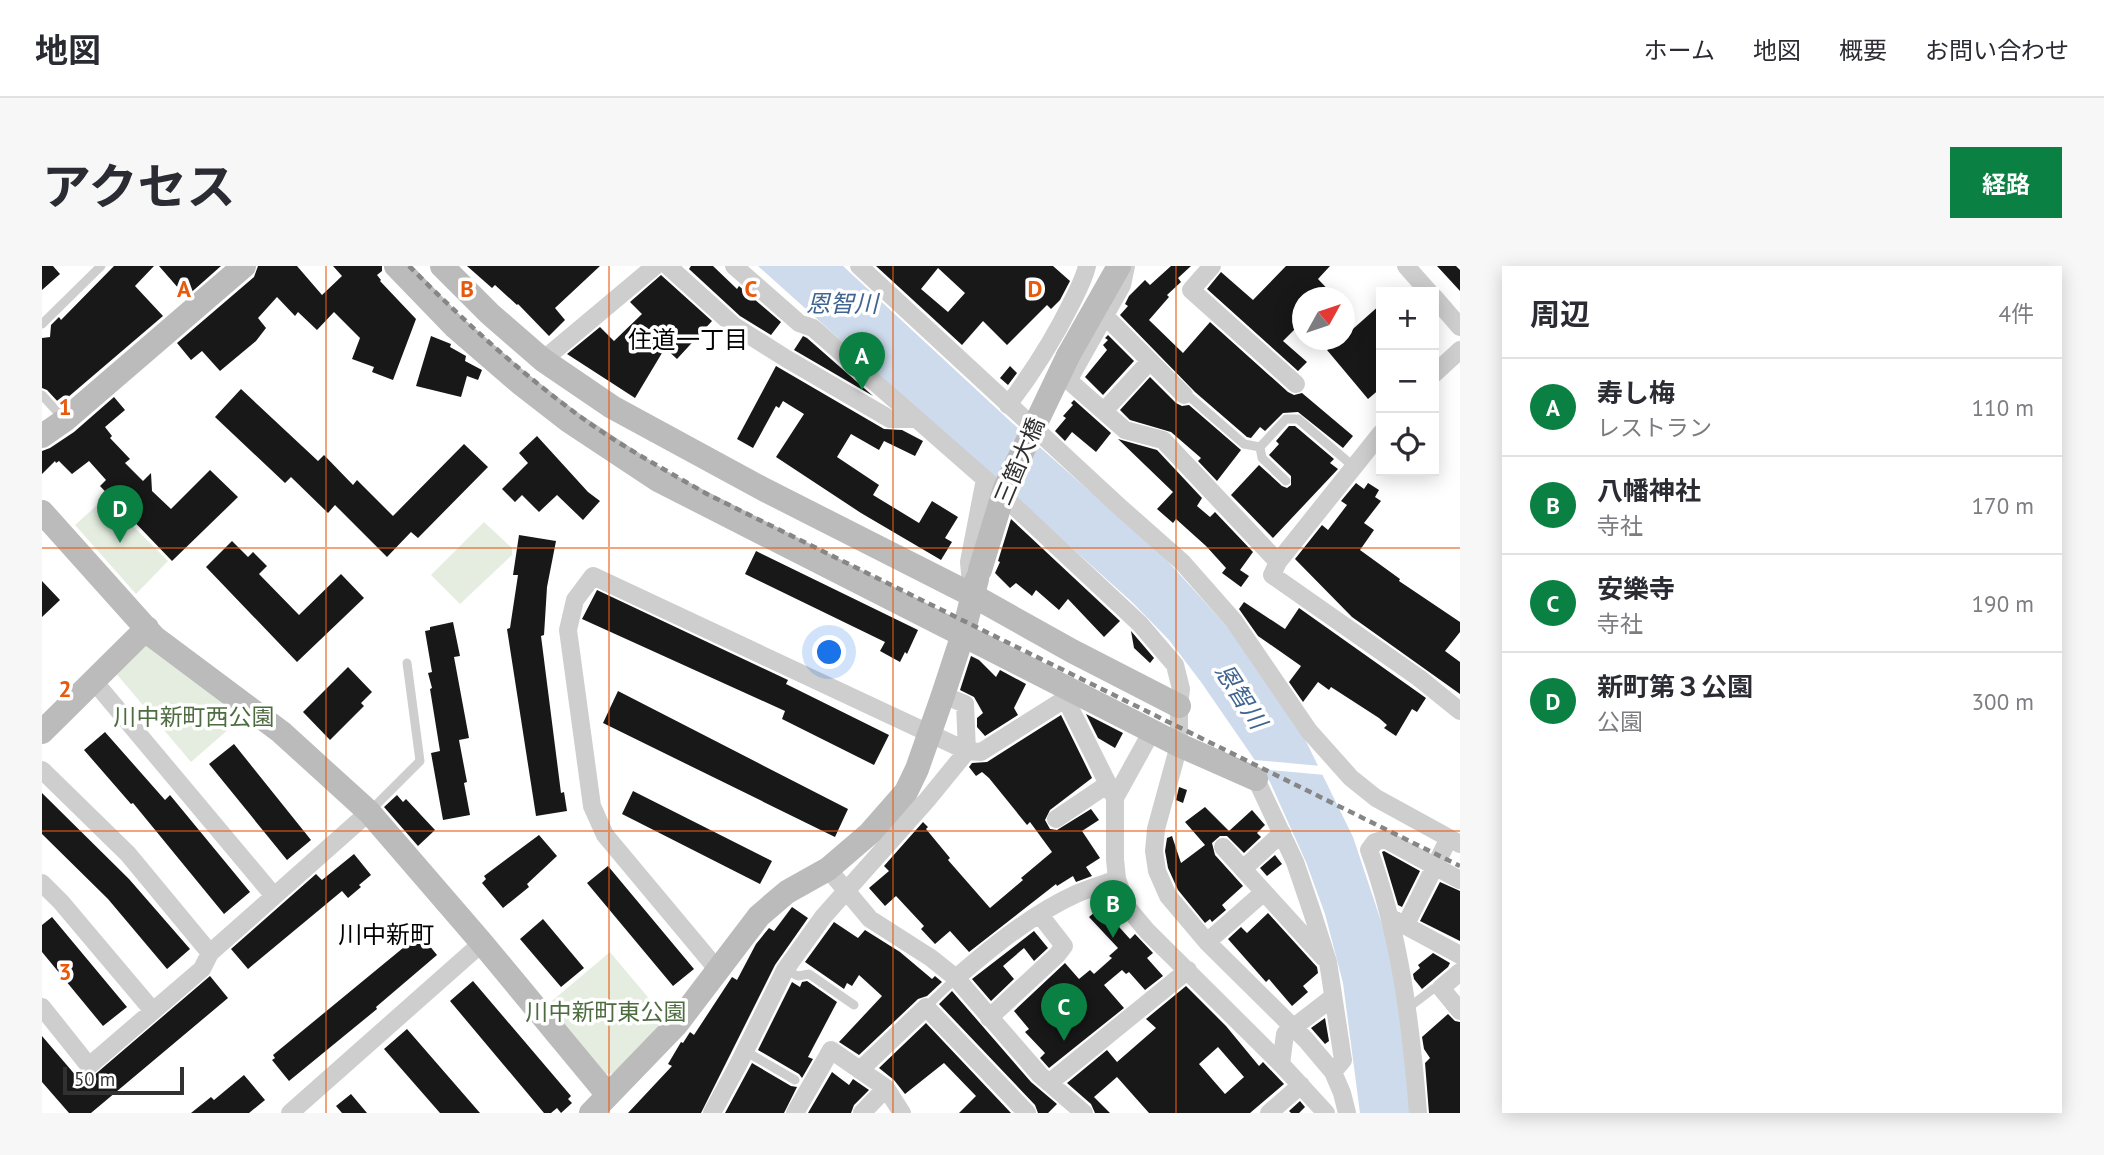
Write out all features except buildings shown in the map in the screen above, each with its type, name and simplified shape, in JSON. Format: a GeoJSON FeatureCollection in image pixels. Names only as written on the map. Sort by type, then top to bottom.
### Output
{"type":"FeatureCollection","features":[{"type":"Feature","properties":{"kind":"street"},"geometry":{"type":"LineString","coordinates":[[42,436],[65,420],[244,266]]}},
{"type":"Feature","properties":{"kind":"street"},"geometry":{"type":"LineString","coordinates":[[396,266],[455,327],[520,383],[569,421],[658,480],[963,634],[1071,695],[1256,779],[1295,862],[1328,962],[1343,1060],[1333,1072]]}},
{"type":"Feature","properties":{"kind":"street"},"geometry":{"type":"LineString","coordinates":[[442,266],[490,314],[543,360],[612,407],[1179,706]]}},
{"type":"Feature","properties":{"kind":"street"},"geometry":{"type":"LineString","coordinates":[[543,360],[655,266]]}},
{"type":"Feature","properties":{"kind":"street"},"geometry":{"type":"LineString","coordinates":[[734,266],[799,323],[813,328],[985,480],[1140,624],[1175,665],[1181,689],[1179,746],[1156,829],[1154,851],[1157,871],[1168,896],[1207,942],[1293,1027],[1333,1072],[1348,1113]]}},
{"type":"Feature","properties":{"kind":"street"},"geometry":{"type":"LineString","coordinates":[[1008,405],[1042,359],[1061,326],[1085,276],[1087,266]]}},
{"type":"Feature","properties":{"kind":"street","name":"三箇大橋"},"geometry":{"type":"LineString","coordinates":[[591,1113],[668,1034],[758,916],[787,892],[828,869],[870,833],[906,792],[930,734],[963,634],[972,595],[1005,488],[1119,266]]}},
{"type":"Feature","properties":{"kind":"street"},"geometry":{"type":"LineString","coordinates":[[1040,434],[1068,368],[1105,316],[1122,285],[1126,266]]}},
{"type":"Feature","properties":{"kind":"street"},"geometry":{"type":"LineString","coordinates":[[1212,266],[1191,290],[1296,384]]}},
{"type":"Feature","properties":{"kind":"street"},"geometry":{"type":"LineString","coordinates":[[1406,266],[1425,287]]}},
{"type":"Feature","properties":{"kind":"street"},"geometry":{"type":"LineString","coordinates":[[676,268],[733,325],[787,359],[890,419],[916,419]]}},
{"type":"Feature","properties":{"kind":"street"},"geometry":{"type":"LineString","coordinates":[[863,268],[1008,405],[1182,562],[1234,621],[1309,731],[1351,778],[1376,798],[1455,841],[1398,922]]}},
{"type":"Feature","properties":{"kind":"street"},"geometry":{"type":"LineString","coordinates":[[1439,303],[1460,327]]}},
{"type":"Feature","properties":{"kind":"street"},"geometry":{"type":"LineString","coordinates":[[1105,316],[1184,395]]}},
{"type":"Feature","properties":{"kind":"street"},"geometry":{"type":"LineString","coordinates":[[1439,369],[1460,350]]}},
{"type":"Feature","properties":{"kind":"street"},"geometry":{"type":"LineString","coordinates":[[1104,411],[1150,361]]}},
{"type":"Feature","properties":{"kind":"street"},"geometry":{"type":"LineString","coordinates":[[1068,368],[1104,411],[1125,430],[1163,440],[1278,562]]}},
{"type":"Feature","properties":{"kind":"street"},"geometry":{"type":"LineString","coordinates":[[1376,439],[1278,562],[1272,575],[1419,678],[1460,711]]}},
{"type":"Feature","properties":{"kind":"street"},"geometry":{"type":"LineString","coordinates":[[972,595],[969,562],[985,480]]}},
{"type":"Feature","properties":{"kind":"street"},"geometry":{"type":"LineString","coordinates":[[42,512],[154,637],[281,732],[369,812],[608,1095]]}},
{"type":"Feature","properties":{"kind":"street"},"geometry":{"type":"LineString","coordinates":[[717,970],[605,835],[592,806],[568,630],[575,600],[593,576],[967,751],[981,752],[1071,695]]}},
{"type":"Feature","properties":{"kind":"street"},"geometry":{"type":"LineString","coordinates":[[42,732],[147,628]]}},
{"type":"Feature","properties":{"kind":"street"},"geometry":{"type":"LineString","coordinates":[[93,680],[274,896]]}},
{"type":"Feature","properties":{"kind":"street"},"geometry":{"type":"LineString","coordinates":[[712,1113],[785,970],[823,917],[928,800],[967,751],[965,704],[943,695]]}},
{"type":"Feature","properties":{"kind":"street"},"geometry":{"type":"LineString","coordinates":[[1071,695],[1111,791],[1117,879],[1127,907],[1147,931],[1301,1084],[1326,1113]]}},
{"type":"Feature","properties":{"kind":"street"},"geometry":{"type":"LineString","coordinates":[[1056,819],[1111,791],[1152,732]]}},
{"type":"Feature","properties":{"kind":"street"},"geometry":{"type":"LineString","coordinates":[[42,770],[128,853],[211,953]]}},
{"type":"Feature","properties":{"kind":"street"},"geometry":{"type":"LineString","coordinates":[[42,1007],[89,1066],[202,969],[211,953],[369,812]]}},
{"type":"Feature","properties":{"kind":"street"},"geometry":{"type":"LineString","coordinates":[[1243,869],[1282,834]]}},
{"type":"Feature","properties":{"kind":"street"},"geometry":{"type":"LineString","coordinates":[[1418,1113],[1398,922],[1369,850],[1375,842],[1385,839],[1460,880]]}},
{"type":"Feature","properties":{"kind":"street"},"geometry":{"type":"LineString","coordinates":[[1223,847],[1328,962]]}},
{"type":"Feature","properties":{"kind":"street"},"geometry":{"type":"LineString","coordinates":[[828,869],[870,919],[931,958],[956,978],[1049,1083],[1084,1113]]}},
{"type":"Feature","properties":{"kind":"street"},"geometry":{"type":"LineString","coordinates":[[956,978],[986,951],[1040,915],[1076,894],[1117,879]]}},
{"type":"Feature","properties":{"kind":"street"},"geometry":{"type":"LineString","coordinates":[[42,883],[153,1011]]}},
{"type":"Feature","properties":{"kind":"street"},"geometry":{"type":"LineString","coordinates":[[1207,942],[1264,892]]}},
{"type":"Feature","properties":{"kind":"street"},"geometry":{"type":"LineString","coordinates":[[989,1018],[1058,956],[1065,946],[1040,915]]}},
{"type":"Feature","properties":{"kind":"street"},"geometry":{"type":"LineString","coordinates":[[1398,922],[1460,955]]}},
{"type":"Feature","properties":{"kind":"street"},"geometry":{"type":"LineString","coordinates":[[290,1113],[482,943]]}},
{"type":"Feature","properties":{"kind":"street"},"geometry":{"type":"LineString","coordinates":[[1049,1083],[1188,970]]}},
{"type":"Feature","properties":{"kind":"street"},"geometry":{"type":"LineString","coordinates":[[1460,972],[1441,988],[1460,1011]]}},
{"type":"Feature","properties":{"kind":"street"},"geometry":{"type":"LineString","coordinates":[[1281,1064],[1285,1034],[1334,997]]}},
{"type":"Feature","properties":{"kind":"street"},"geometry":{"type":"LineString","coordinates":[[860,1070],[926,1007],[1027,1113]]}},
{"type":"Feature","properties":{"kind":"street"},"geometry":{"type":"LineString","coordinates":[[795,1113],[831,1050],[886,1088],[902,1113]]}},
{"type":"Feature","properties":{"kind":"street"},"geometry":{"type":"LineString","coordinates":[[1269,1113],[1301,1084]]}},
{"type":"Feature","properties":{"kind":"street"},"geometry":{"type":"LineString","coordinates":[[862,1113],[886,1088]]}},
{"type":"Feature","properties":{"kind":"lane"},"geometry":{"type":"LineString","coordinates":[[42,324],[101,266]]}},
{"type":"Feature","properties":{"kind":"lane"},"geometry":{"type":"LineString","coordinates":[[42,395],[65,420]]}},
{"type":"Feature","properties":{"kind":"lane"},"geometry":{"type":"LineString","coordinates":[[1184,395],[1191,398],[1244,444],[1260,447]]}},
{"type":"Feature","properties":{"kind":"lane"},"geometry":{"type":"LineString","coordinates":[[1260,447],[1286,419],[1298,419],[1354,467]]}},
{"type":"Feature","properties":{"kind":"lane"},"geometry":{"type":"LineString","coordinates":[[1260,447],[1262,458],[1286,481]]}},
{"type":"Feature","properties":{"kind":"lane"},"geometry":{"type":"LineString","coordinates":[[369,812],[420,761],[407,663]]}},
{"type":"Feature","properties":{"kind":"lane"},"geometry":{"type":"LineString","coordinates":[[785,970],[798,976],[809,974],[854,1005]]}},
{"type":"Feature","properties":{"kind":"lane"},"geometry":{"type":"LineString","coordinates":[[926,1007],[956,978]]}},
{"type":"Feature","properties":{"kind":"lane"},"geometry":{"type":"LineString","coordinates":[[1407,1009],[1433,989],[1441,988]]}},
{"type":"Feature","properties":{"kind":"lane"},"geometry":{"type":"LineString","coordinates":[[745,1051],[795,1080]]}},
{"type":"Feature","properties":{"kind":"green space"},"geometry":{"type":"Polygon","coordinates":[[[105,498],[168,561],[136,594],[75,525],[105,498]]]}},
{"type":"Feature","properties":{"kind":"green space"},"geometry":{"type":"Polygon","coordinates":[[[484,522],[512,548],[512,555],[460,604],[431,575],[484,522]]]}},
{"type":"Feature","properties":{"kind":"green space","name":"川中新町西公園"},"geometry":{"type":"Polygon","coordinates":[[[146,642],[245,715],[191,762],[114,671],[146,642]]]}},
{"type":"Feature","properties":{"kind":"green space","name":"川中新町東公園"},"geometry":{"type":"Polygon","coordinates":[[[610,952],[667,1020],[615,1073],[606,1074],[547,1005],[610,952]]]}},
{"type":"Feature","properties":{"kind":"water","name":"恩智川"},"geometry":{"type":"Polygon","coordinates":[[[758,266],[843,266],[1010,421],[1162,555],[1233,633],[1299,727],[1353,837],[1389,945],[1414,1113],[1360,1113],[1343,983],[1325,914],[1306,862],[1270,782],[1169,640],[1132,602],[758,266]]]}},
{"type":"Feature","properties":{"kind":"pier"},"geometry":{"type":"Polygon","coordinates":[[[1255,760],[1321,766],[1325,775],[1260,769],[1255,760]]]}},
{"type":"Feature","properties":{"kind":"railway"},"geometry":{"type":"LineString","coordinates":[[409,266],[489,342],[574,412],[622,445],[707,494],[1460,866]]}},
{"type":"Feature","properties":{"kind":"place","name":"寿し梅"},"geometry":{"type":"Point","coordinates":[862,390]}},
{"type":"Feature","properties":{"kind":"place","name":"新町第３公園"},"geometry":{"type":"Point","coordinates":[120,543]}},
{"type":"Feature","properties":{"kind":"place","name":"八幡神社"},"geometry":{"type":"Point","coordinates":[1113,938]}},
{"type":"Feature","properties":{"kind":"place","name":"安樂寺"},"geometry":{"type":"Point","coordinates":[1064,1041]}},
{"type":"Feature","properties":{"kind":"district","name":"住道一丁目"},"geometry":{"type":"Point","coordinates":[688,339]}},
{"type":"Feature","properties":{"kind":"district","name":"川中新町"},"geometry":{"type":"Point","coordinates":[386,934]}}]}
